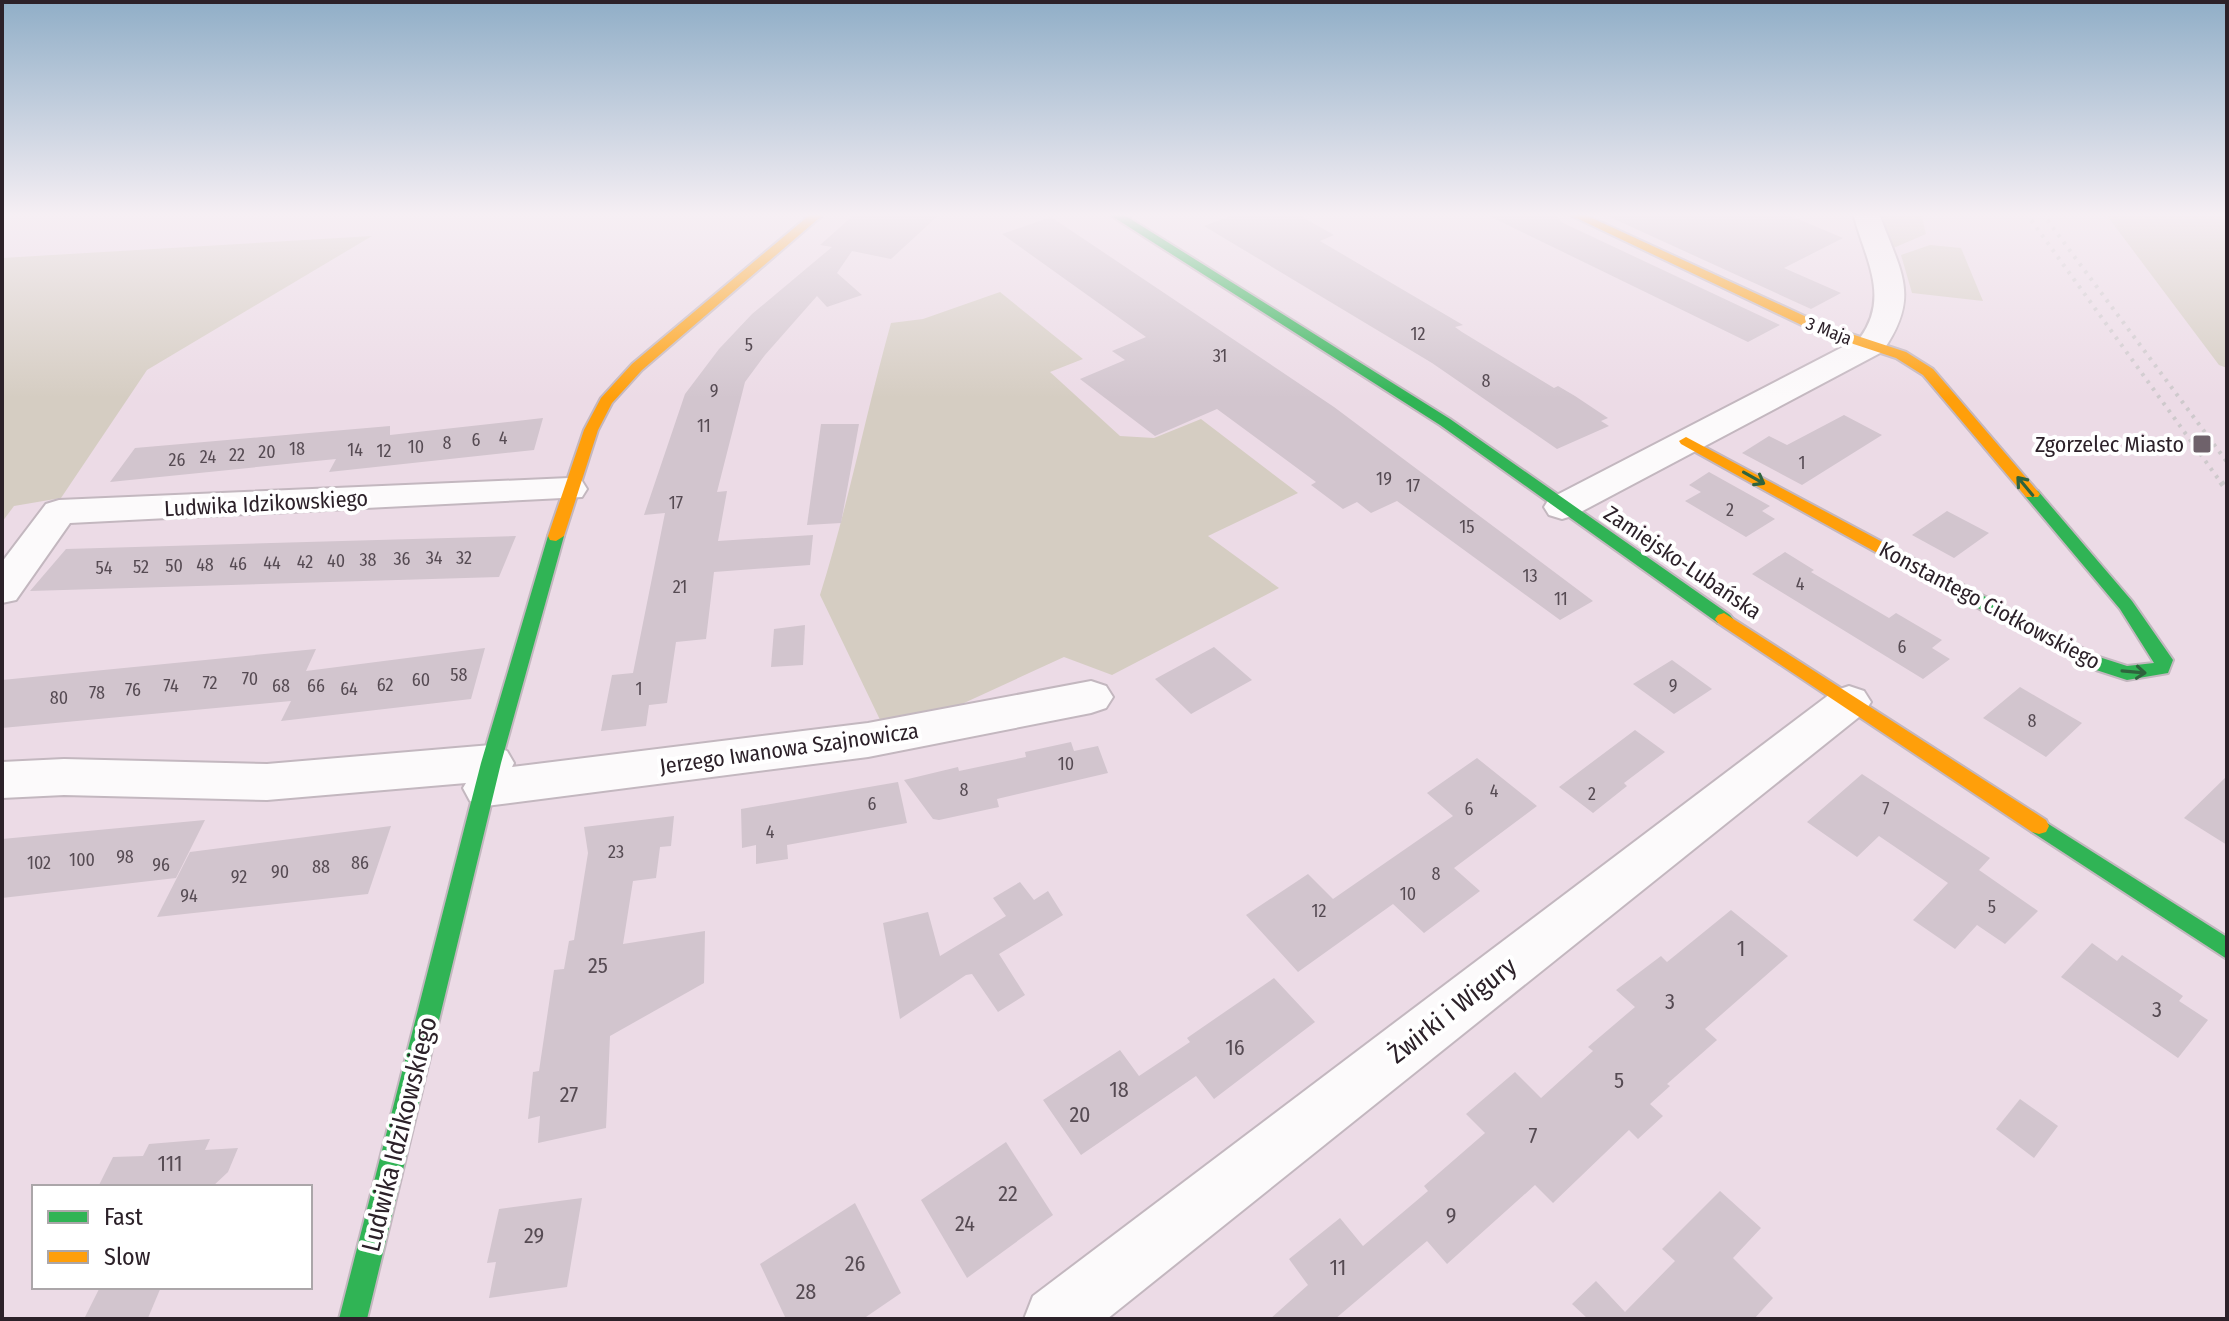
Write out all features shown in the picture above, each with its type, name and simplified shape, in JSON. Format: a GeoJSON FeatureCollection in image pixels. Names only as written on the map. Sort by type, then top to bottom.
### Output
{"type":"FeatureCollection","features":[{"type":"Feature","properties":{"kind":"street","name":"Ludwika Idzikowskiego"},"geometry":{"type":"LineString","coordinates":[[353,1319],[488,775],[569,489],[606,401],[625,379],[747,275]]}},
{"type":"Feature","properties":{"kind":"street","name":"Zamiejsko-Lubańska"},"geometry":{"type":"LineString","coordinates":[[1211,275],[1432,413],[1562,507],[1849,702],[2227,949]]}},
{"type":"Feature","properties":{"kind":"street","name":"3 Maja"},"geometry":{"type":"LineString","coordinates":[[1704,275],[1819,328],[1871,345]]}},
{"type":"Feature","properties":{"kind":"street"},"geometry":{"type":"LineString","coordinates":[[1562,507],[1871,345],[1887,327],[1892,314],[1891,294],[1883,275]]}},
{"type":"Feature","properties":{"kind":"street","name":"Konstantego Ciołkowskiego"},"geometry":{"type":"LineString","coordinates":[[1686,441],[2102,667],[2130,674],[2149,674],[2162,668],[2164,660],[2159,651],[2126,605],[1928,372],[1901,355],[1871,345]]}},
{"type":"Feature","properties":{"kind":"street","name":"Ludwika Idzikowskiego"},"geometry":{"type":"LineString","coordinates":[[2,590],[59,512],[569,489]]}},
{"type":"Feature","properties":{"kind":"street","name":"Jerzego Iwanowa Szajnowicza"},"geometry":{"type":"LineString","coordinates":[[488,775],[868,740],[1091,697]]}},
{"type":"Feature","properties":{"kind":"street","name":"Żwirki i Wigury"},"geometry":{"type":"LineString","coordinates":[[1056,1319],[1849,702]]}},
{"type":"Feature","properties":{"kind":"street"},"geometry":{"type":"LineString","coordinates":[[2,780],[64,777],[267,782],[488,775]]}},
{"type":"Feature","properties":{"kind":"shaded area"},"geometry":{"type":"Polygon","coordinates":[[[2,275],[307,275],[147,370],[61,498],[14,506],[2,522],[2,275]]]}},
{"type":"Feature","properties":{"kind":"shaded area"},"geometry":{"type":"Polygon","coordinates":[[[1907,275],[1972,275],[1983,301],[1912,293],[1907,275]]]}},
{"type":"Feature","properties":{"kind":"shaded area"},"geometry":{"type":"Polygon","coordinates":[[[2151,275],[2227,275],[2227,368],[2219,365],[2151,275]]]}},
{"type":"Feature","properties":{"kind":"shaded area"},"geometry":{"type":"Polygon","coordinates":[[[1000,292],[1083,359],[1050,372],[1120,436],[1154,438],[1201,419],[1298,493],[1208,536],[1279,588],[1112,675],[1064,657],[927,720],[884,728],[820,595],[891,323],[923,319],[1000,292]]]}},
{"type":"Feature","properties":{"kind":"building"},"geometry":{"type":"Polygon","coordinates":[[[799,275],[839,275],[862,295],[827,307],[817,296],[745,382],[717,492],[727,491],[718,541],[813,535],[810,565],[714,572],[706,639],[676,642],[667,703],[649,705],[646,726],[601,731],[612,675],[633,673],[665,513],[644,515],[685,394],[719,349],[752,314],[799,275]]]}},
{"type":"Feature","properties":{"kind":"building"},"geometry":{"type":"Polygon","coordinates":[[[1059,275],[1137,275],[1334,407],[1593,601],[1560,620],[1397,501],[1371,513],[1357,502],[1343,509],[1311,485],[1316,482],[1217,409],[1155,436],[1080,379],[1125,360],[1112,351],[1146,337],[1059,275]]]}},
{"type":"Feature","properties":{"kind":"building"},"geometry":{"type":"Polygon","coordinates":[[[1285,275],[1377,275],[1463,325],[1455,327],[1554,388],[1558,386],[1575,396],[1608,418],[1601,421],[1609,426],[1557,449],[1432,363],[1285,275]]]}},
{"type":"Feature","properties":{"kind":"building"},"geometry":{"type":"Polygon","coordinates":[[[1610,275],[1673,275],[1780,325],[1748,342],[1610,275]]]}},
{"type":"Feature","properties":{"kind":"building"},"geometry":{"type":"Polygon","coordinates":[[[1736,275],[1799,275],[1841,293],[1811,309],[1736,275]]]}},
{"type":"Feature","properties":{"kind":"building"},"geometry":{"type":"Polygon","coordinates":[[[1844,415],[1882,435],[1802,485],[1742,453],[1769,436],[1787,445],[1844,415]]]}},
{"type":"Feature","properties":{"kind":"building"},"geometry":{"type":"Polygon","coordinates":[[[543,418],[534,450],[329,472],[336,459],[110,482],[135,448],[390,426],[390,435],[543,418]]]}},
{"type":"Feature","properties":{"kind":"building"},"geometry":{"type":"Polygon","coordinates":[[[821,424],[859,424],[841,523],[807,525],[821,424]]]}},
{"type":"Feature","properties":{"kind":"building"},"geometry":{"type":"Polygon","coordinates":[[[1709,472],[1770,506],[1762,511],[1775,519],[1746,537],[1685,501],[1701,492],[1689,485],[1709,472]]]}},
{"type":"Feature","properties":{"kind":"building"},"geometry":{"type":"Polygon","coordinates":[[[1947,511],[1989,533],[1954,558],[1912,535],[1947,511]]]}},
{"type":"Feature","properties":{"kind":"building"},"geometry":{"type":"Polygon","coordinates":[[[516,536],[499,577],[30,591],[66,549],[516,536]]]}},
{"type":"Feature","properties":{"kind":"building"},"geometry":{"type":"Polygon","coordinates":[[[1785,552],[1814,570],[1811,572],[1889,618],[1896,613],[1942,640],[1932,648],[1950,659],[1923,679],[1752,574],[1785,552]]]}},
{"type":"Feature","properties":{"kind":"building"},"geometry":{"type":"Polygon","coordinates":[[[805,625],[803,665],[771,667],[774,629],[805,625]]]}},
{"type":"Feature","properties":{"kind":"building"},"geometry":{"type":"Polygon","coordinates":[[[1214,647],[1252,680],[1191,714],[1155,679],[1214,647]]]}},
{"type":"Feature","properties":{"kind":"building"},"geometry":{"type":"Polygon","coordinates":[[[485,648],[471,699],[281,721],[291,701],[2,728],[2,680],[316,649],[306,671],[485,648]]]}},
{"type":"Feature","properties":{"kind":"building"},"geometry":{"type":"Polygon","coordinates":[[[1672,660],[1712,689],[1674,714],[1633,684],[1672,660]]]}},
{"type":"Feature","properties":{"kind":"building"},"geometry":{"type":"Polygon","coordinates":[[[2020,687],[2082,723],[2046,757],[1983,718],[2020,687]]]}},
{"type":"Feature","properties":{"kind":"building"},"geometry":{"type":"Polygon","coordinates":[[[1635,730],[1665,752],[1624,783],[1627,786],[1593,813],[1559,787],[1635,730]]]}},
{"type":"Feature","properties":{"kind":"building"},"geometry":{"type":"Polygon","coordinates":[[[1071,742],[1074,751],[1098,746],[1108,773],[997,799],[999,807],[939,820],[933,819],[904,780],[958,767],[959,771],[1026,757],[1025,752],[1071,742]]]}},
{"type":"Feature","properties":{"kind":"building"},"geometry":{"type":"Polygon","coordinates":[[[1477,758],[1537,806],[1454,868],[1480,891],[1424,933],[1393,904],[1298,972],[1246,915],[1308,874],[1333,899],[1453,816],[1427,793],[1477,758]]]}},
{"type":"Feature","properties":{"kind":"building"},"geometry":{"type":"Polygon","coordinates":[[[1862,774],[1990,858],[1979,870],[2038,911],[2005,944],[1977,925],[1955,949],[1913,920],[1948,883],[1879,836],[1857,857],[1807,822],[1862,774]]]}},
{"type":"Feature","properties":{"kind":"building"},"geometry":{"type":"Polygon","coordinates":[[[2227,776],[2227,845],[2184,818],[2227,776]]]}},
{"type":"Feature","properties":{"kind":"building"},"geometry":{"type":"Polygon","coordinates":[[[898,782],[907,823],[787,845],[788,859],[756,864],[756,845],[742,848],[741,809],[898,782]]]}},
{"type":"Feature","properties":{"kind":"building"},"geometry":{"type":"Polygon","coordinates":[[[674,816],[671,846],[660,847],[656,878],[633,881],[623,944],[705,931],[704,983],[610,1036],[606,1128],[538,1143],[540,1116],[528,1119],[533,1072],[539,1071],[554,970],[564,969],[569,941],[574,940],[588,853],[584,827],[674,816]]]}},
{"type":"Feature","properties":{"kind":"building"},"geometry":{"type":"Polygon","coordinates":[[[205,820],[176,878],[2,898],[2,839],[205,820]]]}},
{"type":"Feature","properties":{"kind":"building"},"geometry":{"type":"Polygon","coordinates":[[[391,826],[368,894],[157,917],[190,852],[391,826]]]}},
{"type":"Feature","properties":{"kind":"building"},"geometry":{"type":"Polygon","coordinates":[[[1020,882],[1034,900],[1048,891],[1063,915],[999,954],[1025,995],[998,1012],[972,974],[966,975],[900,1019],[883,923],[928,912],[940,956],[1006,916],[993,898],[1020,882]]]}},
{"type":"Feature","properties":{"kind":"building"},"geometry":{"type":"Polygon","coordinates":[[[1731,910],[1788,956],[1705,1029],[1717,1040],[1667,1084],[1670,1086],[1650,1104],[1663,1116],[1638,1139],[1629,1130],[1553,1203],[1535,1185],[1447,1264],[1427,1241],[1335,1319],[1270,1319],[1308,1285],[1289,1259],[1340,1218],[1363,1246],[1428,1191],[1424,1186],[1485,1133],[1466,1114],[1515,1072],[1541,1098],[1593,1051],[1588,1047],[1635,1007],[1616,990],[1661,956],[1667,962],[1731,910]]]}},
{"type":"Feature","properties":{"kind":"building"},"geometry":{"type":"Polygon","coordinates":[[[2092,943],[2117,961],[2122,955],[2183,996],[2179,1001],[2208,1020],[2178,1058],[2061,977],[2092,943]]]}},
{"type":"Feature","properties":{"kind":"building"},"geometry":{"type":"Polygon","coordinates":[[[1274,978],[1315,1022],[1214,1099],[1196,1076],[1081,1155],[1043,1100],[1120,1050],[1139,1076],[1190,1042],[1187,1038],[1274,978]]]}},
{"type":"Feature","properties":{"kind":"building"},"geometry":{"type":"Polygon","coordinates":[[[2020,1099],[2058,1126],[2034,1158],[1996,1129],[2020,1099]]]}},
{"type":"Feature","properties":{"kind":"building"},"geometry":{"type":"Polygon","coordinates":[[[210,1139],[205,1150],[238,1148],[228,1172],[214,1185],[99,1185],[113,1157],[143,1156],[149,1144],[210,1139]]]}},
{"type":"Feature","properties":{"kind":"building"},"geometry":{"type":"Polygon","coordinates":[[[1006,1142],[1053,1215],[967,1278],[921,1200],[1006,1142]]]}},
{"type":"Feature","properties":{"kind":"building"},"geometry":{"type":"Polygon","coordinates":[[[1720,1191],[1761,1228],[1733,1258],[1773,1298],[1754,1319],[1588,1319],[1572,1304],[1596,1281],[1625,1312],[1675,1261],[1662,1249],[1720,1191]]]}},
{"type":"Feature","properties":{"kind":"building"},"geometry":{"type":"Polygon","coordinates":[[[582,1198],[567,1287],[489,1298],[496,1262],[487,1263],[499,1209],[582,1198]]]}},
{"type":"Feature","properties":{"kind":"building"},"geometry":{"type":"Polygon","coordinates":[[[855,1203],[901,1293],[863,1319],[786,1319],[760,1264],[855,1203]]]}},
{"type":"Feature","properties":{"kind":"building"},"geometry":{"type":"Polygon","coordinates":[[[99,1289],[160,1289],[148,1318],[84,1319],[99,1289]]]}},
{"type":"Feature","properties":{"kind":"railway"},"geometry":{"type":"LineString","coordinates":[[2071,275],[2222,484]]}},
{"type":"Feature","properties":{"kind":"railway"},"geometry":{"type":"LineString","coordinates":[[2088,275],[2227,462]]}},
{"type":"Feature","properties":{"kind":"railway"},"geometry":{"type":"LineString","coordinates":[[2221,482],[2227,490]]}},
{"type":"Feature","properties":{"kind":"traffic: fast"},"geometry":{"type":"LineString","coordinates":[[1211,275],[1445,422],[1724,619]]}},
{"type":"Feature","properties":{"kind":"traffic: fast"},"geometry":{"type":"LineString","coordinates":[[1923,571],[2093,662],[2127,673],[2162,668],[2164,660],[2126,605],[2032,494]]}},
{"type":"Feature","properties":{"kind":"traffic: fast"},"geometry":{"type":"LineString","coordinates":[[353,1319],[491,763],[556,536]]}},
{"type":"Feature","properties":{"kind":"traffic: fast"},"geometry":{"type":"LineString","coordinates":[[2039,826],[2227,949]]}},
{"type":"Feature","properties":{"kind":"traffic: slow"},"geometry":{"type":"LineString","coordinates":[[556,536],[591,430],[606,401],[637,367],[746,275]]}},
{"type":"Feature","properties":{"kind":"traffic: slow"},"geometry":{"type":"LineString","coordinates":[[1704,275],[1819,328],[1901,355],[1928,372],[2032,494]]}},
{"type":"Feature","properties":{"kind":"traffic: slow"},"geometry":{"type":"LineString","coordinates":[[1686,441],[1923,571]]}},
{"type":"Feature","properties":{"kind":"traffic: slow"},"geometry":{"type":"LineString","coordinates":[[1724,619],[2039,826]]}},
{"type":"Feature","properties":{"kind":"place","name":"Zgorzelec Miasto"},"geometry":{"type":"Point","coordinates":[2202,444]}}]}
